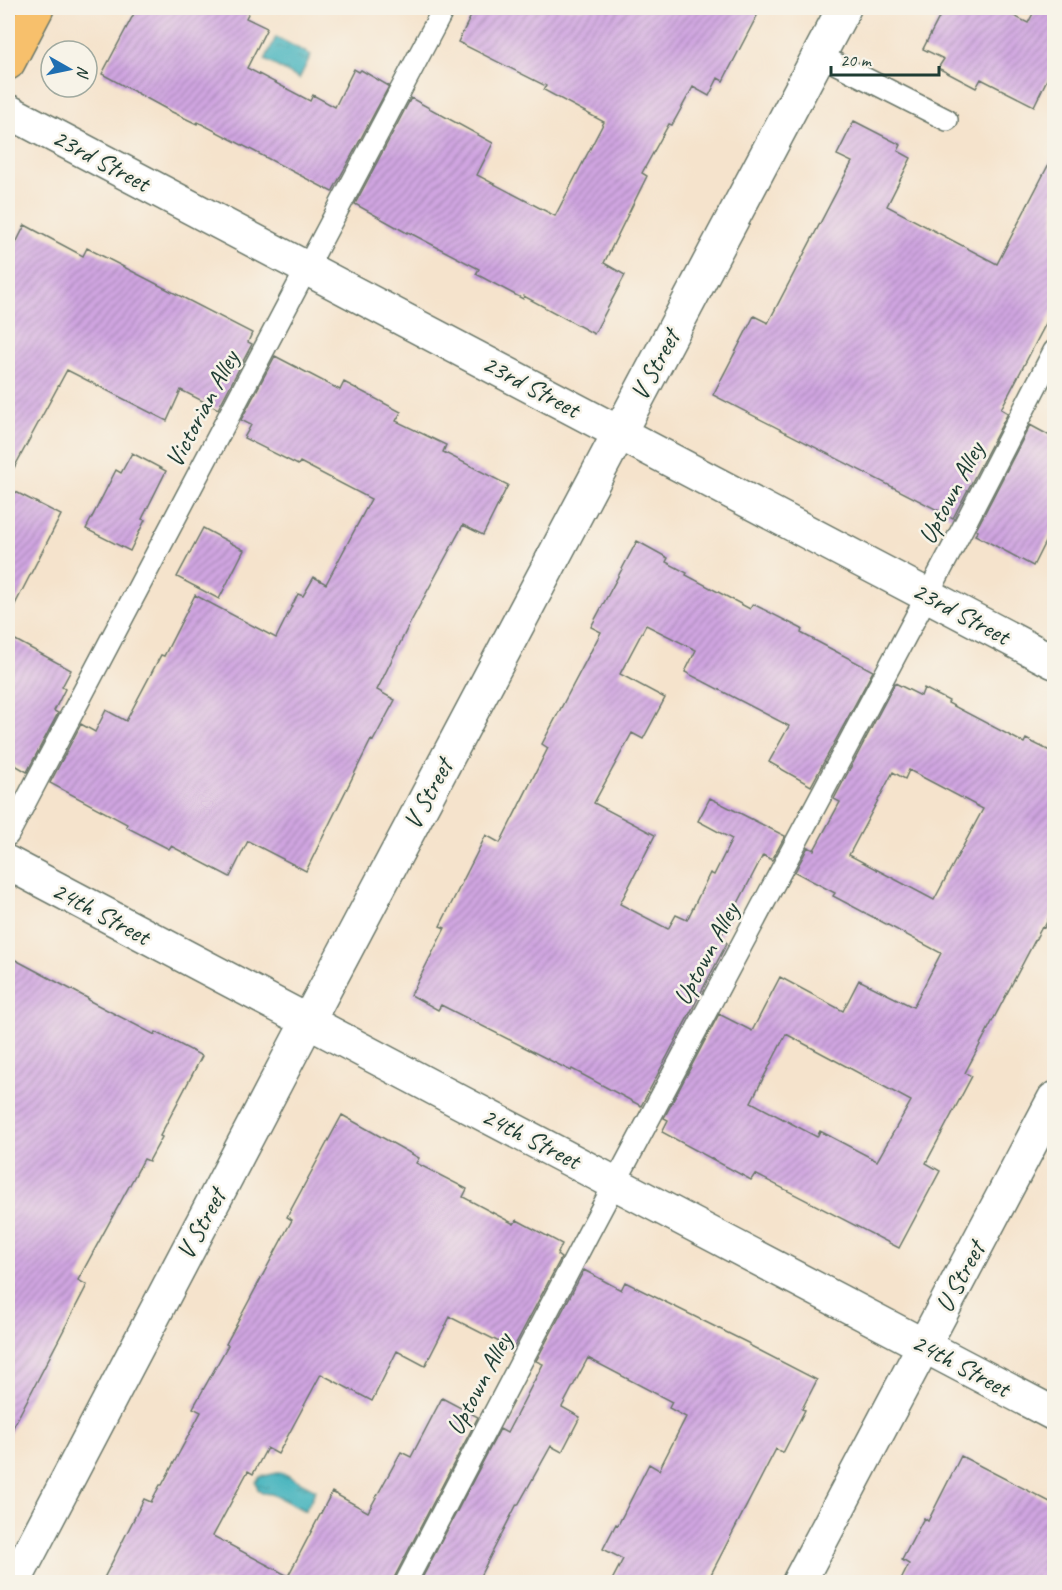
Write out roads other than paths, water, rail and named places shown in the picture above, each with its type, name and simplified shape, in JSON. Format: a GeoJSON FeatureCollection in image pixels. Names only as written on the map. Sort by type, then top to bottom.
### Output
{"type":"FeatureCollection","features":[{"type":"Feature","properties":{"kind":"main road"},"geometry":{"type":"LineString","coordinates":[[8,63],[37,8]]}},
{"type":"Feature","properties":{"kind":"street","name":"V Street"},"geometry":{"type":"LineString","coordinates":[[14,1582],[844,8]]}},
{"type":"Feature","properties":{"kind":"street","name":"23rd Street"},"geometry":{"type":"LineString","coordinates":[[8,111],[1054,662]]}},
{"type":"Feature","properties":{"kind":"street","name":"24th Street"},"geometry":{"type":"LineString","coordinates":[[8,863],[307,1023],[615,1182],[1054,1414]]}},
{"type":"Feature","properties":{"kind":"street","name":"U Street"},"geometry":{"type":"LineString","coordinates":[[800,1582],[1054,1099]]}},
{"type":"Feature","properties":{"kind":"lane","name":"Victorian Alley"},"geometry":{"type":"LineString","coordinates":[[8,835],[444,8]]}},
{"type":"Feature","properties":{"kind":"lane"},"geometry":{"type":"LineString","coordinates":[[819,55],[947,120]]}},
{"type":"Feature","properties":{"kind":"lane","name":"Uptown Alley"},"geometry":{"type":"LineString","coordinates":[[406,1582],[615,1182],[954,545],[1054,351]]}},
{"type":"Feature","properties":{"kind":"water"},"geometry":{"type":"Polygon","coordinates":[[[276,37],[311,55],[299,79],[265,60],[276,37]]]}},
{"type":"Feature","properties":{"kind":"water"},"geometry":{"type":"Polygon","coordinates":[[[281,1472],[316,1490],[305,1511],[272,1494],[258,1490],[256,1482],[260,1477],[281,1472]]]}}]}
